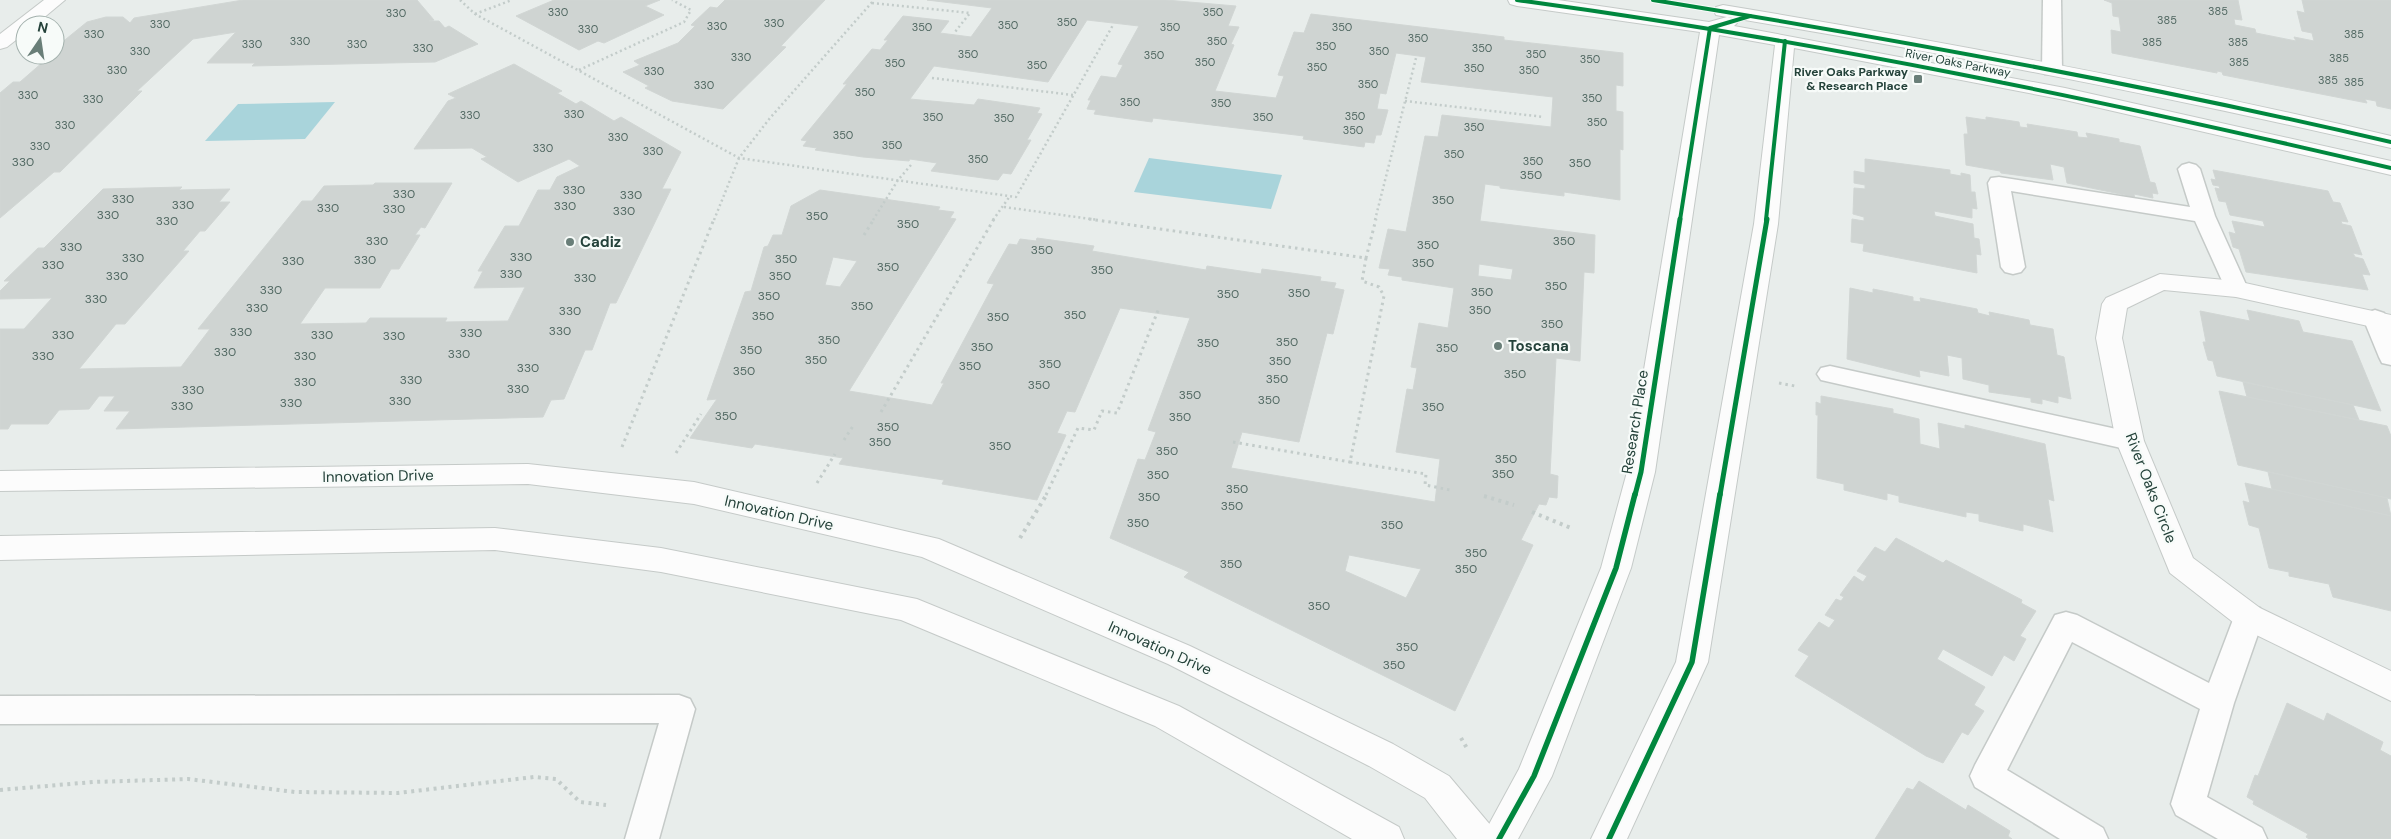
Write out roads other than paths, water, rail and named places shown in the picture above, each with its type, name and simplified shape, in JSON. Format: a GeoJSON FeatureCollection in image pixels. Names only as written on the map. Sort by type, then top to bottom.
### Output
{"type":"FeatureCollection","features":[{"type":"Feature","properties":{"kind":"street"},"geometry":{"type":"LineString","coordinates":[[0,43],[56,0]]}},
{"type":"Feature","properties":{"kind":"street","name":"River Oaks Parkway"},"geometry":{"type":"LineString","coordinates":[[1517,0],[1710,28],[2061,93],[2391,168]]}},
{"type":"Feature","properties":{"kind":"street","name":"River Oaks Parkway"},"geometry":{"type":"LineString","coordinates":[[1652,0],[2052,70],[2220,104],[2391,142]]}},
{"type":"Feature","properties":{"kind":"street"},"geometry":{"type":"LineString","coordinates":[[1609,839],[1692,662],[1766,224],[1785,41],[1750,16],[1710,28]]}},
{"type":"Feature","properties":{"kind":"street","name":"Research Place"},"geometry":{"type":"LineString","coordinates":[[1499,839],[1534,776],[1616,568],[1641,472],[1710,28]]}},
{"type":"Feature","properties":{"kind":"street","name":"River Oaks Circle"},"geometry":{"type":"LineString","coordinates":[[2383,320],[2236,290],[2160,282],[2115,304],[2109,338],[2130,441],[2181,565],[2249,617],[2391,687]]}},
{"type":"Feature","properties":{"kind":"street","name":"Innovation Drive"},"geometry":{"type":"LineString","coordinates":[[0,481],[528,474],[694,493],[928,547],[1179,655],[1381,755],[1437,787],[1480,839]]}},
{"type":"Feature","properties":{"kind":"street"},"geometry":{"type":"LineString","coordinates":[[0,548],[494,539],[661,560],[906,608],[1167,716],[1386,839]]}},
{"type":"Feature","properties":{"kind":"lane"},"geometry":{"type":"LineString","coordinates":[[2052,0],[2052,70]]}},
{"type":"Feature","properties":{"kind":"lane"},"geometry":{"type":"LineString","coordinates":[[2189,169],[2204,216],[2236,290]]}},
{"type":"Feature","properties":{"kind":"lane"},"geometry":{"type":"LineString","coordinates":[[2013,267],[1998,183],[2204,216]]}},
{"type":"Feature","properties":{"kind":"lane"},"geometry":{"type":"LineString","coordinates":[[2383,320],[2391,357]]}},
{"type":"Feature","properties":{"kind":"lane"},"geometry":{"type":"LineString","coordinates":[[1830,374],[2130,441]]}},
{"type":"Feature","properties":{"kind":"lane"},"geometry":{"type":"LineString","coordinates":[[2249,617],[2218,703],[2188,804],[2250,839]]}},
{"type":"Feature","properties":{"kind":"lane"},"geometry":{"type":"LineString","coordinates":[[2091,839],[1987,776],[2066,624],[2218,703]]}},
{"type":"Feature","properties":{"kind":"lane"},"geometry":{"type":"LineString","coordinates":[[0,710],[679,709],[642,839]]}},
{"type":"Feature","properties":{"kind":"water"},"geometry":{"type":"Polygon","coordinates":[[[335,102],[305,139],[205,141],[238,104],[335,102]]]}},
{"type":"Feature","properties":{"kind":"water"},"geometry":{"type":"Polygon","coordinates":[[[1149,158],[1282,175],[1271,209],[1134,192],[1149,158]]]}},
{"type":"Feature","properties":{"kind":"place","name":"River Oaks Parkway & Research Place"},"geometry":{"type":"Point","coordinates":[1918,79]}},
{"type":"Feature","properties":{"kind":"place","name":"Cadiz"},"geometry":{"type":"Point","coordinates":[570,242]}},
{"type":"Feature","properties":{"kind":"place","name":"Toscana"},"geometry":{"type":"Point","coordinates":[1498,346]}}]}
